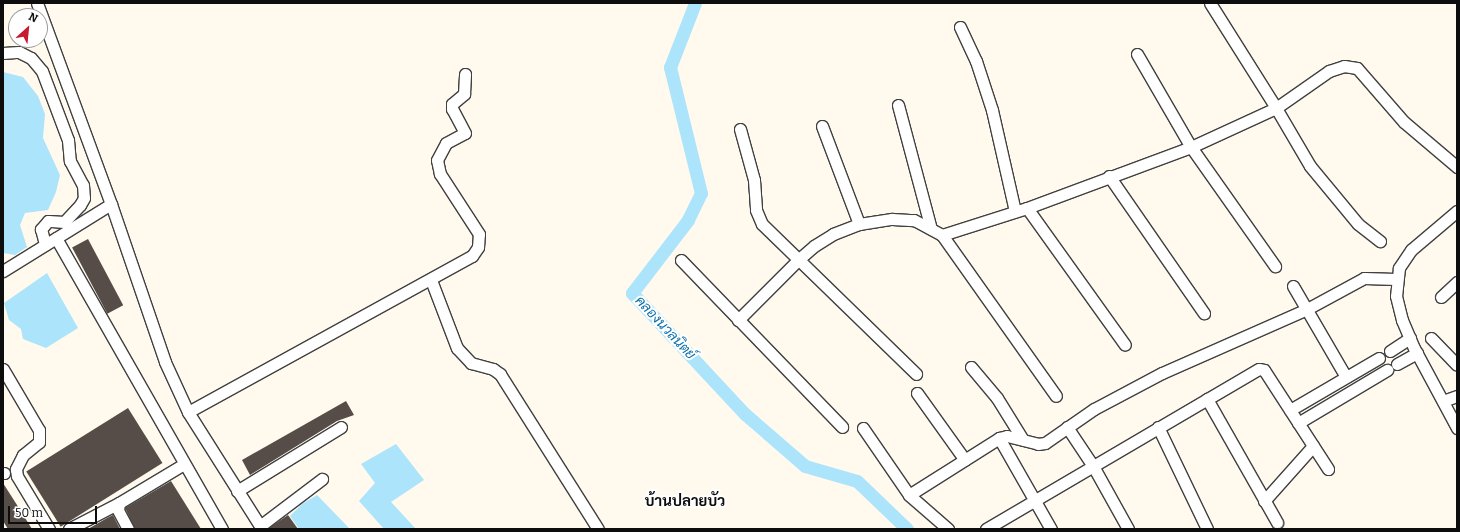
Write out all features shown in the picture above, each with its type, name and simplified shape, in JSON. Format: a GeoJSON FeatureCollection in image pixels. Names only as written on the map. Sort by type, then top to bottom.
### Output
{"type":"FeatureCollection","features":[{"type":"Feature","properties":{"kind":"street"},"geometry":{"type":"LineString","coordinates":[[36,3],[112,204],[165,362],[188,412],[261,527],[322,479]]}},
{"type":"Feature","properties":{"kind":"street"},"geometry":{"type":"LineString","coordinates":[[1210,3],[1276,108],[1310,166],[1358,224],[1380,241]]}},
{"type":"Feature","properties":{"kind":"street"},"geometry":{"type":"LineString","coordinates":[[960,26],[976,61],[992,110],[1015,211]]}},
{"type":"Feature","properties":{"kind":"street"},"geometry":{"type":"LineString","coordinates":[[3,53],[19,52],[31,58],[42,71],[68,140],[70,161],[84,191],[80,205],[56,238],[3,271]]}},
{"type":"Feature","properties":{"kind":"street"},"geometry":{"type":"LineString","coordinates":[[1137,54],[1191,147],[1275,266]]}},
{"type":"Feature","properties":{"kind":"street"},"geometry":{"type":"LineString","coordinates":[[942,235],[1027,208],[1109,176],[1191,147],[1276,108],[1329,71],[1344,66],[1357,68],[1404,122],[1457,167]]}},
{"type":"Feature","properties":{"kind":"street"},"geometry":{"type":"LineString","coordinates":[[188,412],[431,280],[472,256],[478,247],[480,234],[477,227],[440,174],[437,160],[446,143],[465,133],[452,109],[452,104],[464,94],[465,74]]}},
{"type":"Feature","properties":{"kind":"street"},"geometry":{"type":"LineString","coordinates":[[898,105],[931,229]]}},
{"type":"Feature","properties":{"kind":"street"},"geometry":{"type":"LineString","coordinates":[[822,126],[859,224]]}},
{"type":"Feature","properties":{"kind":"street"},"geometry":{"type":"LineString","coordinates":[[740,129],[754,180],[756,210],[762,224],[916,374]]}},
{"type":"Feature","properties":{"kind":"street"},"geometry":{"type":"LineString","coordinates":[[1109,176],[1204,313]]}},
{"type":"Feature","properties":{"kind":"street"},"geometry":{"type":"LineString","coordinates":[[45,244],[41,232],[43,224],[48,221],[66,226],[112,204]]}},
{"type":"Feature","properties":{"kind":"street"},"geometry":{"type":"LineString","coordinates":[[1027,208],[1062,260],[1126,345]]}},
{"type":"Feature","properties":{"kind":"street"},"geometry":{"type":"LineString","coordinates":[[1457,212],[1411,250],[1399,268],[1396,279],[1396,296],[1416,353],[1457,428]]}},
{"type":"Feature","properties":{"kind":"street"},"geometry":{"type":"LineString","coordinates":[[738,320],[798,260],[827,238],[859,224],[892,219],[914,220],[942,235],[1056,396]]}},
{"type":"Feature","properties":{"kind":"street"},"geometry":{"type":"LineString","coordinates":[[56,238],[222,529]]}},
{"type":"Feature","properties":{"kind":"street"},"geometry":{"type":"LineString","coordinates":[[681,260],[842,427]]}},
{"type":"Feature","properties":{"kind":"street"},"geometry":{"type":"LineString","coordinates":[[909,495],[999,438],[1007,436],[1038,444],[1045,442],[1094,409],[1162,373],[1307,309],[1364,278],[1396,279]]}},
{"type":"Feature","properties":{"kind":"street"},"geometry":{"type":"LineString","coordinates":[[431,280],[457,348],[471,363],[493,369],[500,374],[598,529]]}},
{"type":"Feature","properties":{"kind":"street"},"geometry":{"type":"LineString","coordinates":[[1441,297],[1457,282]]}},
{"type":"Feature","properties":{"kind":"street"},"geometry":{"type":"LineString","coordinates":[[1293,286],[1346,377]]}},
{"type":"Feature","properties":{"kind":"street"},"geometry":{"type":"LineString","coordinates":[[1390,351],[1410,338]]}},
{"type":"Feature","properties":{"kind":"street"},"geometry":{"type":"LineString","coordinates":[[1431,338],[1457,365]]}},
{"type":"Feature","properties":{"kind":"street"},"geometry":{"type":"LineString","coordinates":[[1397,364],[1416,353]]}},
{"type":"Feature","properties":{"kind":"street"},"geometry":{"type":"LineString","coordinates":[[1290,410],[1379,358]]}},
{"type":"Feature","properties":{"kind":"street"},"geometry":{"type":"LineString","coordinates":[[971,367],[997,398],[1023,440]]}},
{"type":"Feature","properties":{"kind":"street"},"geometry":{"type":"LineString","coordinates":[[3,369],[40,435],[39,442],[23,455],[16,469],[17,476],[48,529]]}},
{"type":"Feature","properties":{"kind":"street"},"geometry":{"type":"LineString","coordinates":[[986,529],[1259,369],[1264,370],[1328,470]]}},
{"type":"Feature","properties":{"kind":"street"},"geometry":{"type":"LineString","coordinates":[[1298,423],[1387,370]]}},
{"type":"Feature","properties":{"kind":"street"},"geometry":{"type":"LineString","coordinates":[[917,393],[965,460]]}},
{"type":"Feature","properties":{"kind":"street"},"geometry":{"type":"LineString","coordinates":[[1442,401],[1457,396]]}},
{"type":"Feature","properties":{"kind":"street"},"geometry":{"type":"LineString","coordinates":[[1207,399],[1276,522]]}},
{"type":"Feature","properties":{"kind":"street"},"geometry":{"type":"LineString","coordinates":[[237,491],[341,427]]}},
{"type":"Feature","properties":{"kind":"street"},"geometry":{"type":"LineString","coordinates":[[1067,427],[1093,466],[1128,529]]}},
{"type":"Feature","properties":{"kind":"street"},"geometry":{"type":"LineString","coordinates":[[1158,427],[1207,529]]}},
{"type":"Feature","properties":{"kind":"street"},"geometry":{"type":"LineString","coordinates":[[863,428],[909,495],[948,529]]}},
{"type":"Feature","properties":{"kind":"street"},"geometry":{"type":"LineString","coordinates":[[999,438],[1051,529]]}},
{"type":"Feature","properties":{"kind":"street"},"geometry":{"type":"LineString","coordinates":[[1264,501],[1313,446]]}},
{"type":"Feature","properties":{"kind":"street"},"geometry":{"type":"LineString","coordinates":[[69,529],[119,503],[184,464]]}},
{"type":"Feature","properties":{"kind":"street"},"geometry":{"type":"LineString","coordinates":[[119,503],[118,510],[128,529]]}},
{"type":"Feature","properties":{"kind":"water"},"geometry":{"type":"Polygon","coordinates":[[[3,72],[23,77],[38,96],[45,114],[43,138],[60,175],[56,192],[48,210],[25,213],[20,225],[27,247],[15,255],[3,253],[3,72]]]}},
{"type":"Feature","properties":{"kind":"water"},"geometry":{"type":"Polygon","coordinates":[[[47,273],[78,328],[46,348],[23,339],[21,329],[9,320],[4,303],[47,273]]]}},
{"type":"Feature","properties":{"kind":"water"},"geometry":{"type":"Polygon","coordinates":[[[396,444],[424,480],[391,502],[416,529],[384,529],[359,501],[375,483],[361,464],[396,444]]]}},
{"type":"Feature","properties":{"kind":"water"},"geometry":{"type":"Polygon","coordinates":[[[317,495],[350,529],[299,529],[290,516],[302,504],[317,495]]]}},
{"type":"Feature","properties":{"kind":"building"},"geometry":{"type":"Polygon","coordinates":[[[88,239],[123,305],[107,314],[72,247],[88,239]]]}},
{"type":"Feature","properties":{"kind":"building"},"geometry":{"type":"Polygon","coordinates":[[[346,401],[354,415],[337,421],[250,475],[242,460],[346,401]]]}},
{"type":"Feature","properties":{"kind":"building"},"geometry":{"type":"Polygon","coordinates":[[[128,408],[162,463],[61,527],[26,472],[128,408]]]}},
{"type":"Feature","properties":{"kind":"building"},"geometry":{"type":"Polygon","coordinates":[[[171,481],[201,529],[135,529],[125,508],[171,481]]]}},
{"type":"Feature","properties":{"kind":"building"},"geometry":{"type":"Polygon","coordinates":[[[3,483],[32,529],[8,529],[3,521],[3,483]]]}},
{"type":"Feature","properties":{"kind":"building"},"geometry":{"type":"Polygon","coordinates":[[[113,515],[120,529],[88,529],[107,518],[113,515]]]}},
{"type":"Feature","properties":{"kind":"building"},"geometry":{"type":"Polygon","coordinates":[[[288,515],[298,529],[269,529],[269,528],[288,515]]]}},
{"type":"Feature","properties":{"kind":"waterway","name":"คลองนวลนิตย์"},"geometry":{"type":"LineString","coordinates":[[695,3],[670,67],[701,193],[688,220],[632,293],[745,414],[805,466],[857,481],[907,529]]}},
{"type":"Feature","properties":{"kind":"district","name":"บ้านปลายบัว"},"geometry":{"type":"Point","coordinates":[685,502]}}]}
